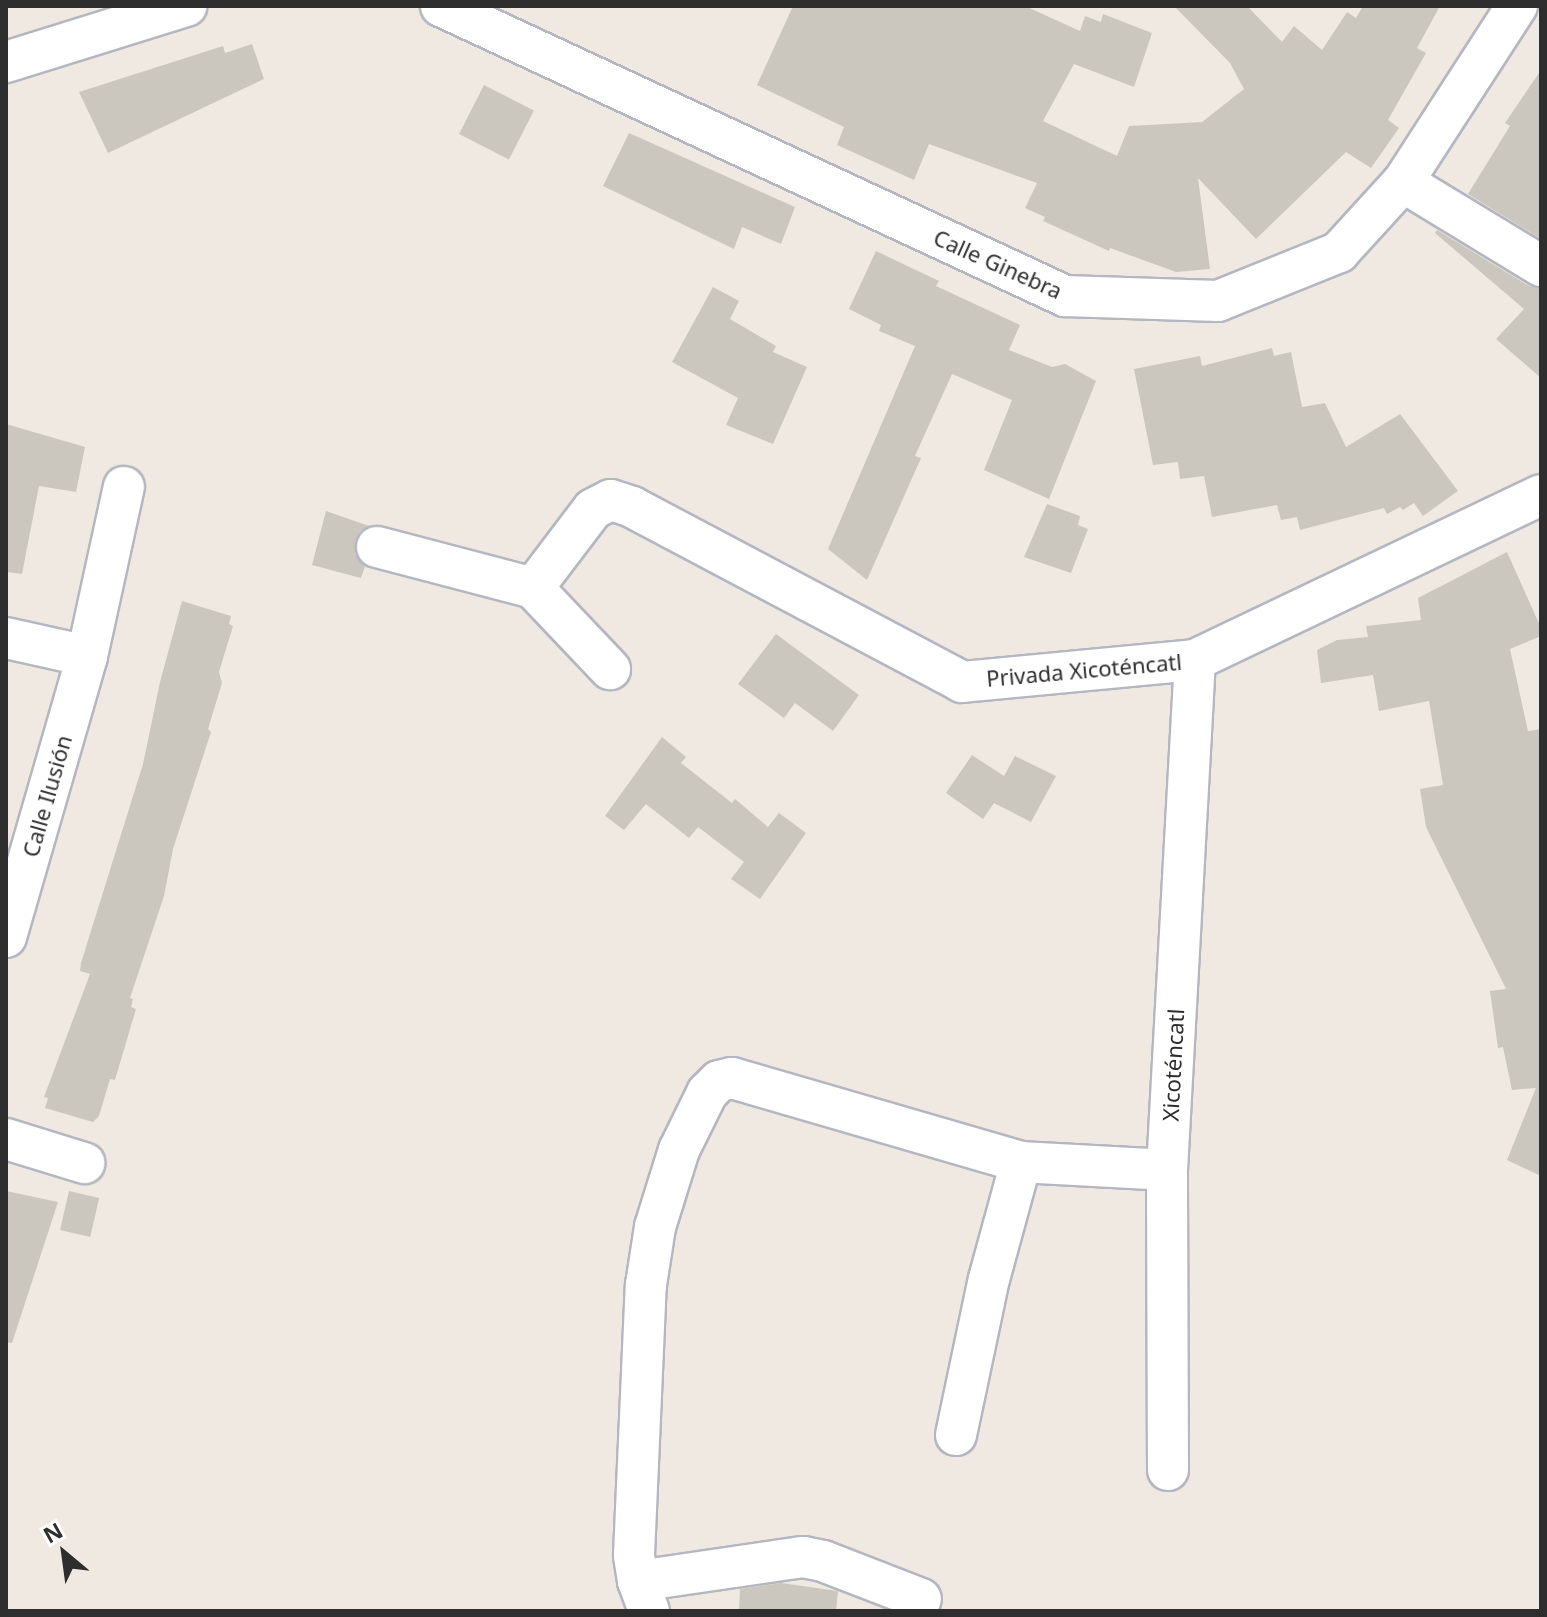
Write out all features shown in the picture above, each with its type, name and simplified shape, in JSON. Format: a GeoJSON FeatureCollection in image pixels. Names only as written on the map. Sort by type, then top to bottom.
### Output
{"type":"FeatureCollection","features":[{"type":"Feature","properties":{"kind":"street"},"geometry":{"type":"LineString","coordinates":[[6,62],[186,6]]}},
{"type":"Feature","properties":{"kind":"street","name":"Calle Ginebra"},"geometry":{"type":"LineString","coordinates":[[441,6],[1065,296],[1218,301],[1339,252],[1403,182],[1517,6]]}},
{"type":"Feature","properties":{"kind":"street"},"geometry":{"type":"LineString","coordinates":[[1403,182],[1541,266]]}},
{"type":"Feature","properties":{"kind":"street","name":"Calle Ilusión"},"geometry":{"type":"LineString","coordinates":[[6,937],[87,656],[124,487]]}},
{"type":"Feature","properties":{"kind":"street","name":"Privada Xicoténcatl"},"geometry":{"type":"LineString","coordinates":[[533,588],[593,509],[611,500],[632,507],[962,682],[1195,660],[1541,495]]}},
{"type":"Feature","properties":{"kind":"street"},"geometry":{"type":"LineString","coordinates":[[377,547],[533,588],[610,669]]}},
{"type":"Feature","properties":{"kind":"street"},"geometry":{"type":"LineString","coordinates":[[6,638],[87,656]]}},
{"type":"Feature","properties":{"kind":"street","name":"Xicoténcatl"},"geometry":{"type":"LineString","coordinates":[[1168,1470],[1167,1170],[1195,660]]}},
{"type":"Feature","properties":{"kind":"street"},"geometry":{"type":"LineString","coordinates":[[921,1599],[823,1561],[803,1557],[644,1596],[634,1555],[646,1285],[655,1227],[691,1119],[707,1093],[719,1081],[732,1078],[1021,1162],[1167,1170]]}},
{"type":"Feature","properties":{"kind":"street"},"geometry":{"type":"LineString","coordinates":[[6,1139],[84,1163]]}},
{"type":"Feature","properties":{"kind":"street"},"geometry":{"type":"LineString","coordinates":[[956,1435],[989,1279],[1021,1162]]}},
{"type":"Feature","properties":{"kind":"building"},"geometry":{"type":"Polygon","coordinates":[[[793,6],[1025,6],[1080,31],[1085,16],[1101,22],[1103,14],[1152,33],[1134,87],[1074,64],[1043,121],[1117,156],[1129,126],[1202,122],[1244,89],[1230,63],[1174,6],[1247,6],[1282,42],[1294,26],[1322,50],[1347,12],[1356,18],[1363,6],[1440,6],[1417,48],[1426,53],[1388,120],[1399,128],[1371,168],[1346,152],[1256,239],[1198,178],[1210,269],[1176,272],[1110,248],[1109,251],[1043,221],[1045,217],[1025,208],[1037,183],[929,144],[914,180],[837,145],[844,127],[757,85],[793,6]]]}},
{"type":"Feature","properties":{"kind":"building"},"geometry":{"type":"Polygon","coordinates":[[[252,44],[264,79],[108,153],[79,92],[223,46],[225,53],[252,44]]]}},
{"type":"Feature","properties":{"kind":"building"},"geometry":{"type":"Polygon","coordinates":[[[1541,70],[1541,239],[1468,194],[1510,126],[1505,123],[1541,70]]]}},
{"type":"Feature","properties":{"kind":"building"},"geometry":{"type":"Polygon","coordinates":[[[484,85],[534,110],[509,159],[459,134],[484,85]]]}},
{"type":"Feature","properties":{"kind":"building"},"geometry":{"type":"Polygon","coordinates":[[[629,133],[795,207],[781,244],[742,227],[734,249],[603,186],[629,133]]]}},
{"type":"Feature","properties":{"kind":"building"},"geometry":{"type":"Polygon","coordinates":[[[1437,230],[1529,286],[1541,289],[1541,378],[1496,339],[1524,309],[1435,233],[1437,230]]]}},
{"type":"Feature","properties":{"kind":"building"},"geometry":{"type":"Polygon","coordinates":[[[876,251],[939,281],[936,286],[1020,325],[1009,350],[1052,367],[1065,364],[1096,381],[1049,499],[984,470],[1012,400],[952,374],[915,456],[921,458],[867,580],[828,549],[915,346],[879,331],[881,325],[849,309],[876,251]]]}},
{"type":"Feature","properties":{"kind":"building"},"geometry":{"type":"Polygon","coordinates":[[[713,287],[739,301],[730,319],[776,346],[773,352],[807,367],[773,444],[726,425],[738,398],[672,362],[713,287]]]}},
{"type":"Feature","properties":{"kind":"building"},"geometry":{"type":"Polygon","coordinates":[[[1272,348],[1274,356],[1291,352],[1302,407],[1325,403],[1346,447],[1400,414],[1458,491],[1423,516],[1414,503],[1387,514],[1384,508],[1300,530],[1297,517],[1281,520],[1277,505],[1212,517],[1204,476],[1180,479],[1178,462],[1153,465],[1134,369],[1200,356],[1202,366],[1272,348]]]}},
{"type":"Feature","properties":{"kind":"building"},"geometry":{"type":"Polygon","coordinates":[[[6,424],[85,447],[76,492],[39,486],[22,574],[6,572],[6,424]]]}},
{"type":"Feature","properties":{"kind":"building"},"geometry":{"type":"Polygon","coordinates":[[[1047,504],[1080,516],[1078,525],[1088,529],[1071,573],[1024,557],[1047,504]]]}},
{"type":"Feature","properties":{"kind":"building"},"geometry":{"type":"Polygon","coordinates":[[[326,511],[369,526],[360,531],[355,542],[355,554],[365,566],[361,578],[312,565],[326,511]]]}},
{"type":"Feature","properties":{"kind":"building"},"geometry":{"type":"Polygon","coordinates":[[[1507,552],[1541,628],[1541,636],[1510,649],[1528,731],[1541,729],[1541,1176],[1507,1160],[1536,1088],[1512,1090],[1503,1047],[1498,1048],[1490,991],[1506,989],[1426,827],[1420,789],[1443,785],[1429,701],[1379,711],[1373,675],[1321,683],[1317,650],[1337,640],[1368,637],[1366,626],[1421,620],[1418,598],[1507,552]]]}},
{"type":"Feature","properties":{"kind":"building"},"geometry":{"type":"Polygon","coordinates":[[[182,601],[231,616],[229,624],[233,626],[219,672],[222,683],[208,729],[211,732],[173,849],[164,896],[130,998],[133,999],[131,1007],[136,1009],[115,1080],[110,1079],[99,1116],[93,1122],[45,1108],[48,1098],[44,1097],[90,974],[80,971],[81,963],[143,764],[160,682],[182,601]]]}},
{"type":"Feature","properties":{"kind":"building"},"geometry":{"type":"Polygon","coordinates":[[[776,634],[859,695],[833,731],[795,703],[784,718],[738,684],[776,634]]]}},
{"type":"Feature","properties":{"kind":"building"},"geometry":{"type":"Polygon","coordinates":[[[662,737],[686,757],[681,763],[732,803],[735,799],[768,827],[779,813],[806,833],[760,899],[731,879],[744,862],[698,827],[689,838],[646,804],[624,830],[605,816],[662,737]]]}},
{"type":"Feature","properties":{"kind":"building"},"geometry":{"type":"Polygon","coordinates":[[[972,755],[1004,776],[1015,756],[1056,776],[1031,822],[994,803],[983,819],[946,793],[972,755]]]}},
{"type":"Feature","properties":{"kind":"building"},"geometry":{"type":"Polygon","coordinates":[[[6,1191],[58,1202],[12,1343],[6,1342],[6,1191]]]}},
{"type":"Feature","properties":{"kind":"building"},"geometry":{"type":"Polygon","coordinates":[[[69,1191],[99,1198],[90,1237],[60,1230],[69,1191]]]}},
{"type":"Feature","properties":{"kind":"building"},"geometry":{"type":"Polygon","coordinates":[[[781,1583],[838,1591],[836,1611],[739,1611],[740,1589],[781,1583]]]}}]}
